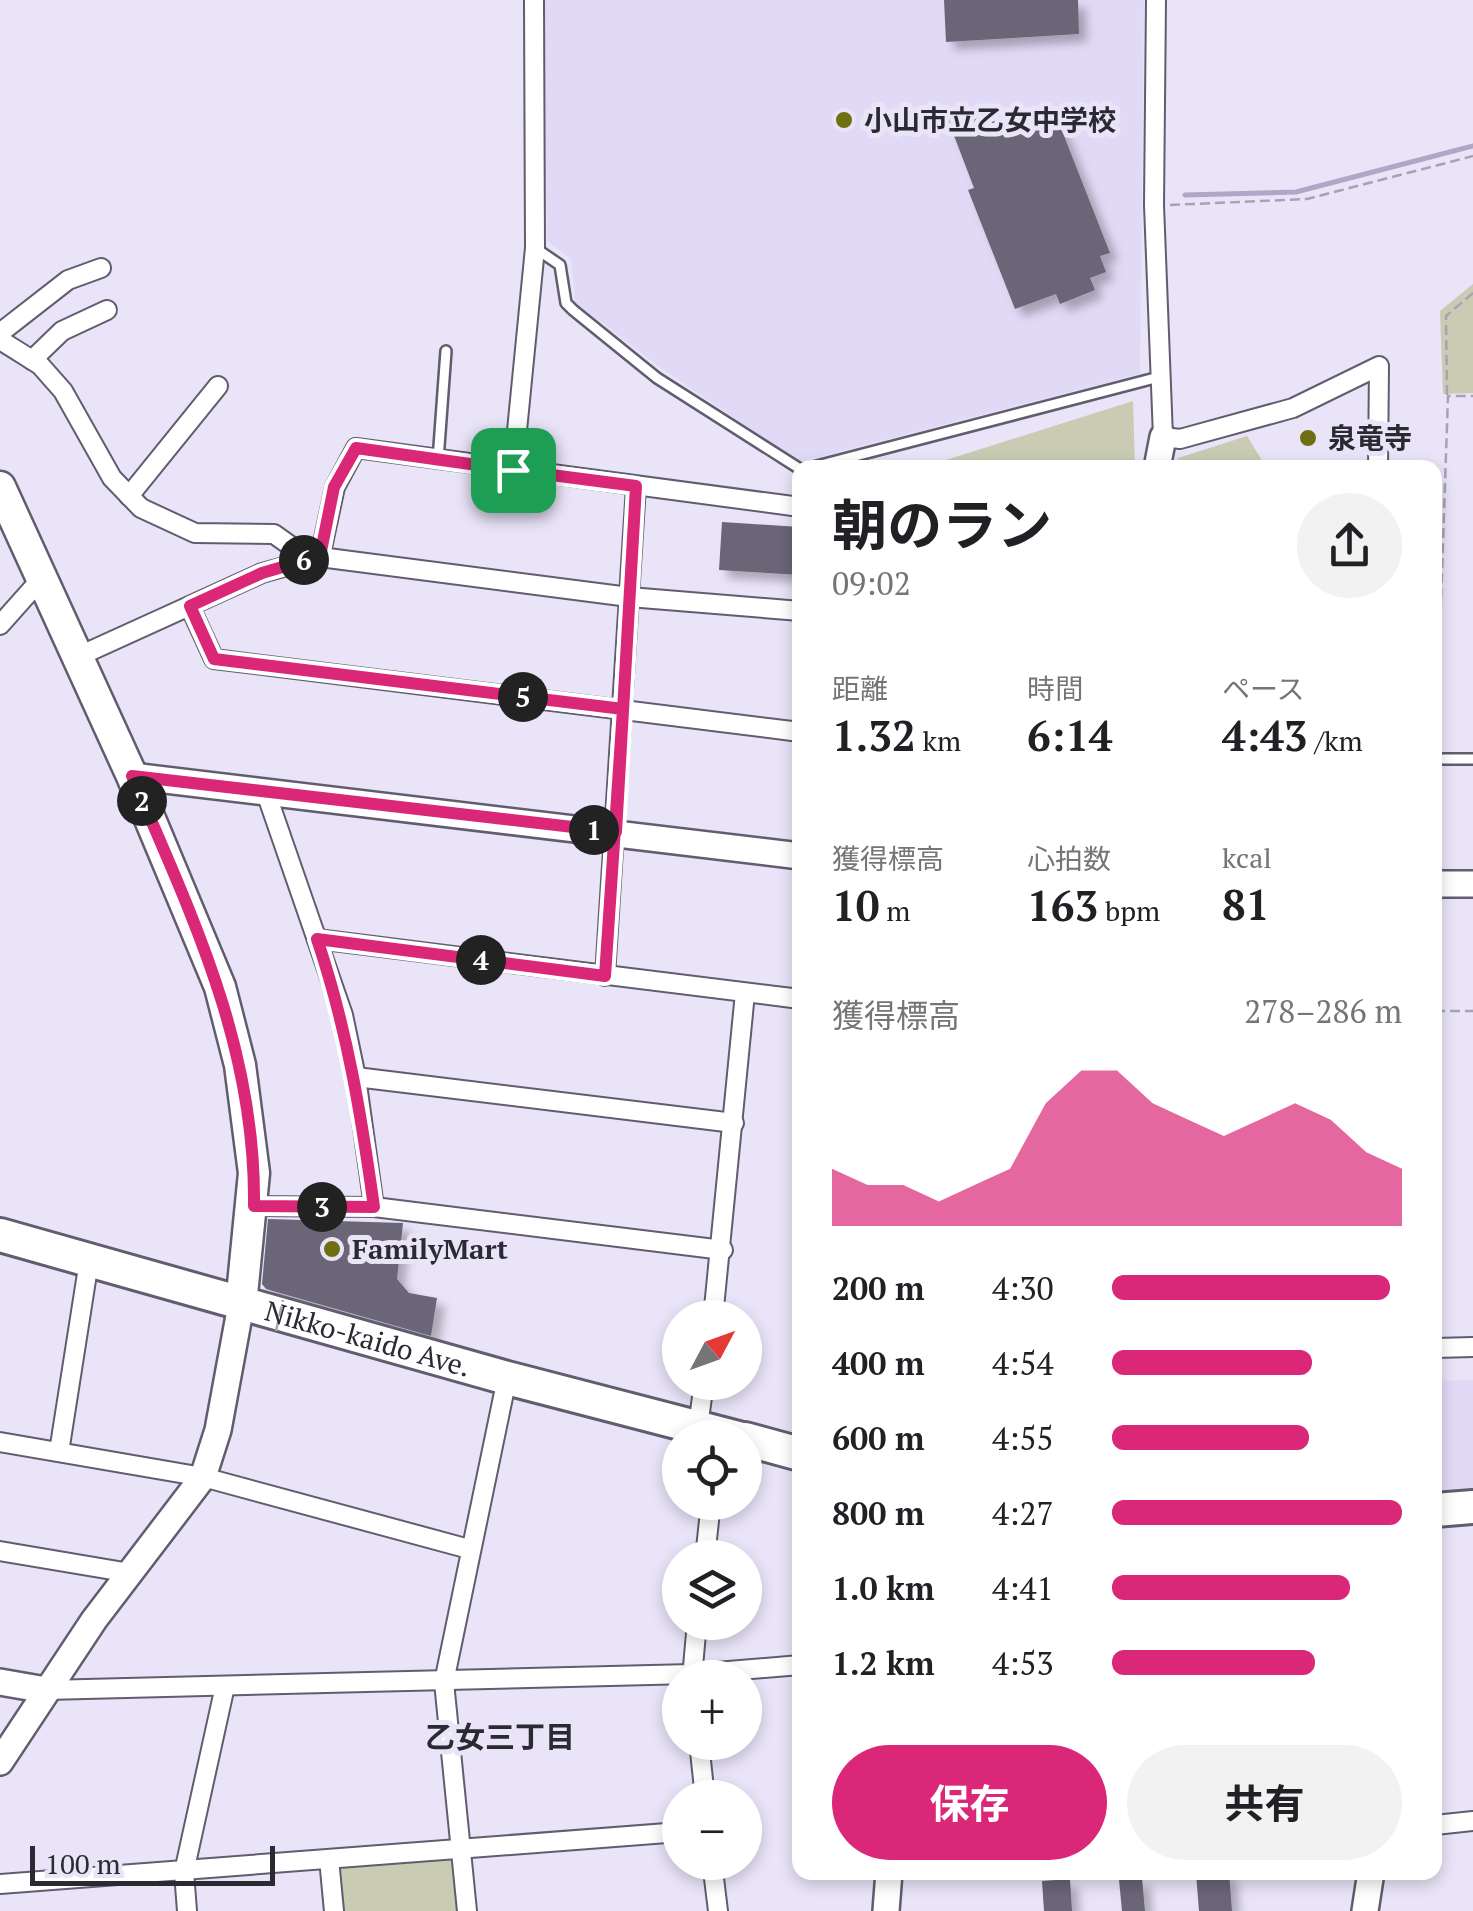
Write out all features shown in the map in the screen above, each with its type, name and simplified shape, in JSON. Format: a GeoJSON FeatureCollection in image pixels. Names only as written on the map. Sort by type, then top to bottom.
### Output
{"type":"FeatureCollection","features":[{"type":"Feature","properties":{"kind":"highway","name":"Nikko-kaido Ave."},"geometry":{"type":"LineString","coordinates":[[0,1235],[666,1420]]}},
{"type":"Feature","properties":{"kind":"highway","name":"Nikko-kaido Ave."},"geometry":{"type":"LineString","coordinates":[[762,1445],[792,1452]]}},
{"type":"Feature","properties":{"kind":"highway"},"geometry":{"type":"LineString","coordinates":[[1442,1509],[1473,1506]]}},
{"type":"Feature","properties":{"kind":"main road"},"geometry":{"type":"LineString","coordinates":[[0,487],[132,776],[220,987],[240,1065],[254,1174],[254,1206],[241,1305]]}},
{"type":"Feature","properties":{"kind":"street"},"geometry":{"type":"LineString","coordinates":[[513,470],[535,248],[534,0]]}},
{"type":"Feature","properties":{"kind":"street"},"geometry":{"type":"LineString","coordinates":[[1156,0],[1154,205],[1164,376],[1163,437],[1158,460]]}},
{"type":"Feature","properties":{"kind":"street"},"geometry":{"type":"LineString","coordinates":[[101,268],[68,280],[0,337],[32,360],[63,391],[112,478],[166,524],[195,533],[274,534],[314,558]]}},
{"type":"Feature","properties":{"kind":"street"},"geometry":{"type":"LineString","coordinates":[[32,360],[62,331],[108,310]]}},
{"type":"Feature","properties":{"kind":"street"},"geometry":{"type":"LineString","coordinates":[[1163,437],[1180,438],[1293,408],[1380,366],[1378,460]]}},
{"type":"Feature","properties":{"kind":"street"},"geometry":{"type":"LineString","coordinates":[[129,496],[218,386]]}},
{"type":"Feature","properties":{"kind":"street"},"geometry":{"type":"LineString","coordinates":[[314,558],[334,487],[356,448],[792,506]]}},
{"type":"Feature","properties":{"kind":"street"},"geometry":{"type":"LineString","coordinates":[[605,976],[636,486]]}},
{"type":"Feature","properties":{"kind":"street"},"geometry":{"type":"LineString","coordinates":[[77,657],[262,573],[314,558],[629,596],[792,610]]}},
{"type":"Feature","properties":{"kind":"street"},"geometry":{"type":"LineString","coordinates":[[0,625],[41,580]]}},
{"type":"Feature","properties":{"kind":"street"},"geometry":{"type":"LineString","coordinates":[[190,606],[214,659],[792,731]]}},
{"type":"Feature","properties":{"kind":"street"},"geometry":{"type":"LineString","coordinates":[[132,776],[792,855]]}},
{"type":"Feature","properties":{"kind":"street"},"geometry":{"type":"LineString","coordinates":[[265,790],[342,1015],[356,1076],[374,1207]]}},
{"type":"Feature","properties":{"kind":"street"},"geometry":{"type":"LineString","coordinates":[[1442,884],[1473,884]]}},
{"type":"Feature","properties":{"kind":"street"},"geometry":{"type":"LineString","coordinates":[[317,939],[792,999]]}},
{"type":"Feature","properties":{"kind":"street"},"geometry":{"type":"LineString","coordinates":[[716,1300],[745,993]]}},
{"type":"Feature","properties":{"kind":"street"},"geometry":{"type":"LineString","coordinates":[[356,1076],[734,1123]]}},
{"type":"Feature","properties":{"kind":"street"},"geometry":{"type":"LineString","coordinates":[[254,1206],[374,1207],[723,1250]]}},
{"type":"Feature","properties":{"kind":"street"},"geometry":{"type":"LineString","coordinates":[[59,1452],[89,1262]]}},
{"type":"Feature","properties":{"kind":"street"},"geometry":{"type":"LineString","coordinates":[[0,1762],[46,1690],[202,1477],[218,1430],[241,1305]]}},
{"type":"Feature","properties":{"kind":"street"},"geometry":{"type":"LineString","coordinates":[[1442,1348],[1473,1347]]}},
{"type":"Feature","properties":{"kind":"street"},"geometry":{"type":"LineString","coordinates":[[466,1911],[444,1682],[508,1378]]}},
{"type":"Feature","properties":{"kind":"street"},"geometry":{"type":"LineString","coordinates":[[0,1442],[202,1477],[469,1549]]}},
{"type":"Feature","properties":{"kind":"street"},"geometry":{"type":"LineString","coordinates":[[0,1551],[130,1573]]}},
{"type":"Feature","properties":{"kind":"street"},"geometry":{"type":"LineString","coordinates":[[762,1669],[792,1666]]}},
{"type":"Feature","properties":{"kind":"street"},"geometry":{"type":"LineString","coordinates":[[0,1682],[46,1690],[662,1677]]}},
{"type":"Feature","properties":{"kind":"street"},"geometry":{"type":"LineString","coordinates":[[187,1911],[184,1872],[225,1686]]}},
{"type":"Feature","properties":{"kind":"street"},"geometry":{"type":"LineString","coordinates":[[1442,1824],[1473,1821]]}},
{"type":"Feature","properties":{"kind":"street"},"geometry":{"type":"LineString","coordinates":[[0,1884],[662,1833]]}},
{"type":"Feature","properties":{"kind":"street"},"geometry":{"type":"LineString","coordinates":[[328,1859],[334,1911]]}},
{"type":"Feature","properties":{"kind":"street"},"geometry":{"type":"LineString","coordinates":[[714,1880],[718,1911]]}},
{"type":"Feature","properties":{"kind":"street"},"geometry":{"type":"LineString","coordinates":[[886,1911],[888,1880]]}},
{"type":"Feature","properties":{"kind":"street"},"geometry":{"type":"LineString","coordinates":[[1365,1911],[1370,1880]]}},
{"type":"Feature","properties":{"kind":"lane"},"geometry":{"type":"LineString","coordinates":[[535,248],[560,264],[566,303],[573,310],[657,378],[792,464]]}},
{"type":"Feature","properties":{"kind":"lane"},"geometry":{"type":"LineString","coordinates":[[438,460],[446,351]]}},
{"type":"Feature","properties":{"kind":"lane"},"geometry":{"type":"LineString","coordinates":[[840,460],[1164,376]]}},
{"type":"Feature","properties":{"kind":"lane"},"geometry":{"type":"LineString","coordinates":[[1442,759],[1473,759]]}},
{"type":"Feature","properties":{"kind":"path"},"geometry":{"type":"LineString","coordinates":[[1154,205],[1307,199],[1473,156]]}},
{"type":"Feature","properties":{"kind":"path"},"geometry":{"type":"LineString","coordinates":[[1442,578],[1448,396],[1446,316],[1473,293]]}},
{"type":"Feature","properties":{"kind":"path"},"geometry":{"type":"LineString","coordinates":[[1448,396],[1473,396]]}},
{"type":"Feature","properties":{"kind":"path"},"geometry":{"type":"LineString","coordinates":[[1442,1011],[1473,1010]]}},
{"type":"Feature","properties":{"kind":"path"},"geometry":{"type":"LineString","coordinates":[[276,1330],[284,1300]]}},
{"type":"Feature","properties":{"kind":"shaded area","name":"小山市立乙女中学校"},"geometry":{"type":"Polygon","coordinates":[[[543,0],[1144,0],[1140,374],[797,460],[662,369],[575,302],[571,259],[547,241],[543,0]]]}},
{"type":"Feature","properties":{"kind":"shaded area"},"geometry":{"type":"Polygon","coordinates":[[[1473,1380],[1473,1488],[1442,1491],[1442,1381],[1473,1380]]]}},
{"type":"Feature","properties":{"kind":"green space"},"geometry":{"type":"Polygon","coordinates":[[[1473,284],[1473,393],[1443,394],[1440,311],[1473,284]]]}},
{"type":"Feature","properties":{"kind":"green space"},"geometry":{"type":"Polygon","coordinates":[[[1133,401],[1135,460],[946,460],[1133,401]]]}},
{"type":"Feature","properties":{"kind":"green space"},"geometry":{"type":"Polygon","coordinates":[[[1247,436],[1262,460],[1178,460],[1247,436]]]}},
{"type":"Feature","properties":{"kind":"green space"},"geometry":{"type":"Polygon","coordinates":[[[453,1854],[458,1911],[342,1911],[338,1864],[453,1854]]]}},
{"type":"Feature","properties":{"kind":"building"},"geometry":{"type":"Polygon","coordinates":[[[944,0],[1078,0],[1079,34],[946,42],[944,0]]]}},
{"type":"Feature","properties":{"kind":"building"},"geometry":{"type":"Polygon","coordinates":[[[990,104],[1001,134],[1055,113],[1110,253],[1100,256],[1106,272],[1090,278],[1095,290],[1060,304],[1056,294],[1015,309],[968,190],[974,188],[948,120],[990,104]]]}},
{"type":"Feature","properties":{"kind":"building"},"geometry":{"type":"Polygon","coordinates":[[[722,522],[792,526],[792,575],[719,570],[722,522]]]}},
{"type":"Feature","properties":{"kind":"building","name":"FamilyMart"},"geometry":{"type":"Polygon","coordinates":[[[268,1219],[403,1223],[397,1279],[409,1293],[437,1298],[431,1336],[266,1289],[262,1284],[268,1219]]]}},
{"type":"Feature","properties":{"kind":"building"},"geometry":{"type":"Polygon","coordinates":[[[1070,1880],[1072,1911],[1044,1911],[1042,1881],[1070,1880]]]}},
{"type":"Feature","properties":{"kind":"building"},"geometry":{"type":"Polygon","coordinates":[[[1119,1880],[1142,1880],[1145,1911],[1122,1911],[1119,1880]]]}},
{"type":"Feature","properties":{"kind":"building"},"geometry":{"type":"Polygon","coordinates":[[[1197,1880],[1230,1880],[1232,1911],[1199,1911],[1197,1880]]]}},
{"type":"Feature","properties":{"kind":"waterway"},"geometry":{"type":"LineString","coordinates":[[1185,195],[1296,192],[1473,146]]}},
{"type":"Feature","properties":{"kind":"place","name":"小山市立乙女中学校"},"geometry":{"type":"Point","coordinates":[844,120]}},
{"type":"Feature","properties":{"kind":"place","name":"泉竜寺"},"geometry":{"type":"Point","coordinates":[1308,438]}},
{"type":"Feature","properties":{"kind":"place","name":"FamilyMart"},"geometry":{"type":"Point","coordinates":[332,1249]}},
{"type":"Feature","properties":{"kind":"district","name":"乙女三丁目"},"geometry":{"type":"Point","coordinates":[500,1738]}},
{"type":"Feature","properties":{"kind":"route"},"geometry":{"type":"LineString","coordinates":[[513,470],[356,448],[334,487],[320,556],[262,573],[190,606],[214,659],[623,709],[616,832],[605,976],[317,939],[342,1015],[356,1076],[374,1207],[254,1206],[254,1174],[232,1028],[220,987],[132,776],[616,832],[636,486],[513,470]]}}]}
